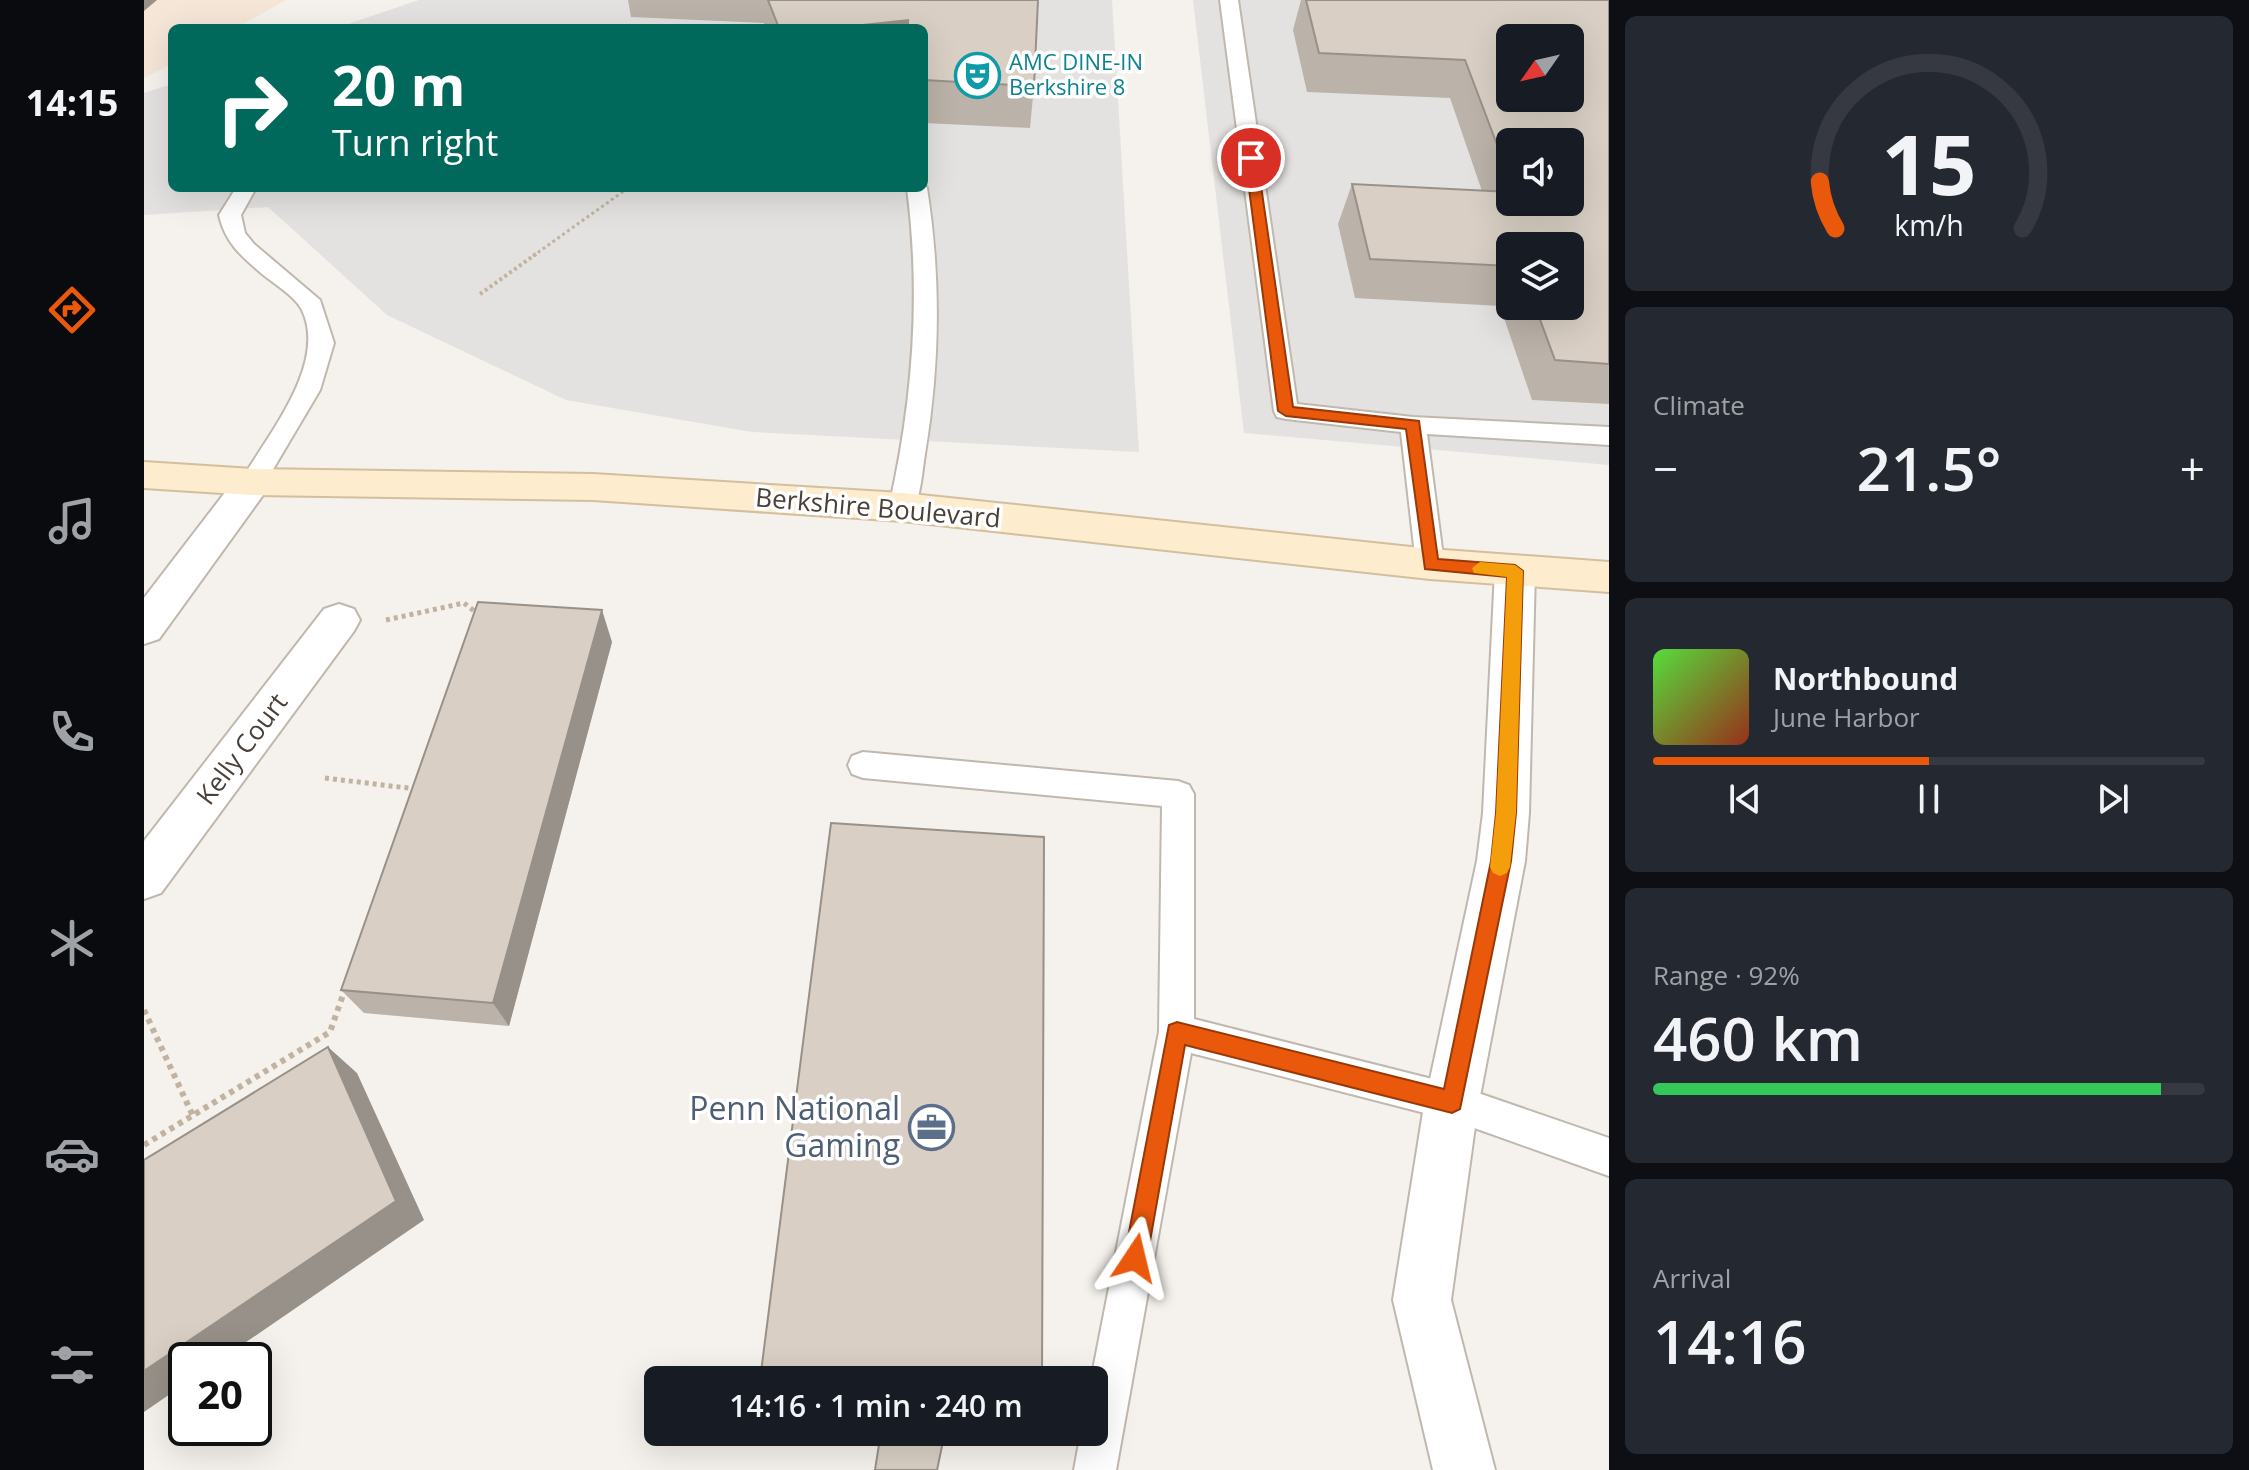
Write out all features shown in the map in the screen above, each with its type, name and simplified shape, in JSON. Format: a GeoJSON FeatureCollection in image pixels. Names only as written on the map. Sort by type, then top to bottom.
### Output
{"type":"FeatureCollection","features":[{"type":"Feature","properties":{"kind":"main road","name":"Berkshire Boulevard"},"geometry":{"type":"LineString","coordinates":[[144,475],[253,482],[593,487],[902,507],[1430,564],[1609,577]]}},
{"type":"Feature","properties":{"kind":"street"},"geometry":{"type":"LineString","coordinates":[[144,628],[253,482]]}},
{"type":"Feature","properties":{"kind":"street"},"geometry":{"type":"LineString","coordinates":[[1464,1470],[1422,1300],[1452,1102],[1501,861],[1506,813],[1515,571]]}},
{"type":"Feature","properties":{"kind":"street","name":"Kelly Court"},"geometry":{"type":"LineString","coordinates":[[144,878],[339,620]]}},
{"type":"Feature","properties":{"kind":"lane"},"geometry":{"type":"LineString","coordinates":[[1229,0],[1286,411],[1413,425],[1609,436]]}},
{"type":"Feature","properties":{"kind":"lane"},"geometry":{"type":"LineString","coordinates":[[244,192],[230,215],[234,234],[312,305],[322,343],[308,390],[253,482]]}},
{"type":"Feature","properties":{"kind":"lane"},"geometry":{"type":"LineString","coordinates":[[902,507],[923,385],[924,230],[918,192]]}},
{"type":"Feature","properties":{"kind":"lane"},"geometry":{"type":"LineString","coordinates":[[1413,425],[1430,564]]}},
{"type":"Feature","properties":{"kind":"lane"},"geometry":{"type":"LineString","coordinates":[[863,765],[1178,794],[1177,1032],[1095,1470]]}},
{"type":"Feature","properties":{"kind":"lane"},"geometry":{"type":"LineString","coordinates":[[1177,1032],[1452,1102],[1609,1157]]}},
{"type":"Feature","properties":{"kind":"path"},"geometry":{"type":"LineString","coordinates":[[480,294],[622,192]]}},
{"type":"Feature","properties":{"kind":"path"},"geometry":{"type":"LineString","coordinates":[[385,620],[464,603],[487,622]]}},
{"type":"Feature","properties":{"kind":"path"},"geometry":{"type":"LineString","coordinates":[[411,803],[422,775]]}},
{"type":"Feature","properties":{"kind":"path"},"geometry":{"type":"LineString","coordinates":[[325,778],[417,789]]}},
{"type":"Feature","properties":{"kind":"path"},"geometry":{"type":"LineString","coordinates":[[144,1145],[330,1032],[350,975]]}},
{"type":"Feature","properties":{"kind":"path"},"geometry":{"type":"LineString","coordinates":[[144,1010],[193,1116]]}},
{"type":"Feature","properties":{"kind":"shaded area"},"geometry":{"type":"Polygon","coordinates":[[[144,0],[286,0],[243,24],[168,24],[168,66],[144,78],[144,0]]]}},
{"type":"Feature","properties":{"kind":"shaded area"},"geometry":{"type":"Polygon","coordinates":[[[419,0],[1112,0],[1139,452],[752,432],[566,400],[387,315],[268,207],[144,215],[144,93],[168,85],[168,192],[928,192],[928,24],[348,24],[419,0]]]}},
{"type":"Feature","properties":{"kind":"shaded area"},"geometry":{"type":"Polygon","coordinates":[[[1193,0],[1609,0],[1609,465],[1244,433],[1193,0]]]}},
{"type":"Feature","properties":{"kind":"building"},"geometry":{"type":"Polygon","coordinates":[[[768,0],[1038,0],[1034,86],[928,80],[928,24],[908,24],[908,20],[872,24],[777,24],[768,0]]]}},
{"type":"Feature","properties":{"kind":"building"},"geometry":{"type":"Polygon","coordinates":[[[1306,0],[1609,0],[1609,364],[1555,360],[1540,320],[1584,320],[1584,232],[1496,232],[1496,265],[1370,259],[1352,184],[1496,191],[1496,216],[1584,216],[1584,128],[1496,128],[1496,142],[1465,60],[1319,53],[1306,0]]]}},
{"type":"Feature","properties":{"kind":"building"},"geometry":{"type":"Polygon","coordinates":[[[478,602],[602,610],[493,1003],[341,990],[478,602]]]}},
{"type":"Feature","properties":{"kind":"building"},"geometry":{"type":"Polygon","coordinates":[[[831,823],[1044,837],[1042,1366],[762,1366],[831,823]]]}},
{"type":"Feature","properties":{"kind":"building"},"geometry":{"type":"Polygon","coordinates":[[[328,1047],[396,1201],[187,1342],[168,1342],[168,1355],[144,1371],[144,1160],[328,1047]]]}},
{"type":"Feature","properties":{"kind":"building"},"geometry":{"type":"Polygon","coordinates":[[[879,1446],[942,1446],[937,1470],[875,1470],[879,1446]]]}},
{"type":"Feature","properties":{"kind":"slow traffic"},"geometry":{"type":"LineString","coordinates":[[1480,568],[1515,571],[1506,813],[1500,867]]}},
{"type":"Feature","properties":{"kind":"place","name":"AMC DINE-IN Berkshire 8"},"geometry":{"type":"Point","coordinates":[978,75]}},
{"type":"Feature","properties":{"kind":"place","name":"Penn National Gaming"},"geometry":{"type":"Point","coordinates":[931,1127]}},
{"type":"Feature","properties":{"kind":"route"},"geometry":{"type":"LineString","coordinates":[[1135,1258],[1177,1032],[1452,1102],[1501,861],[1506,813],[1515,571],[1430,564],[1413,425],[1286,411],[1251,158]]}}]}
